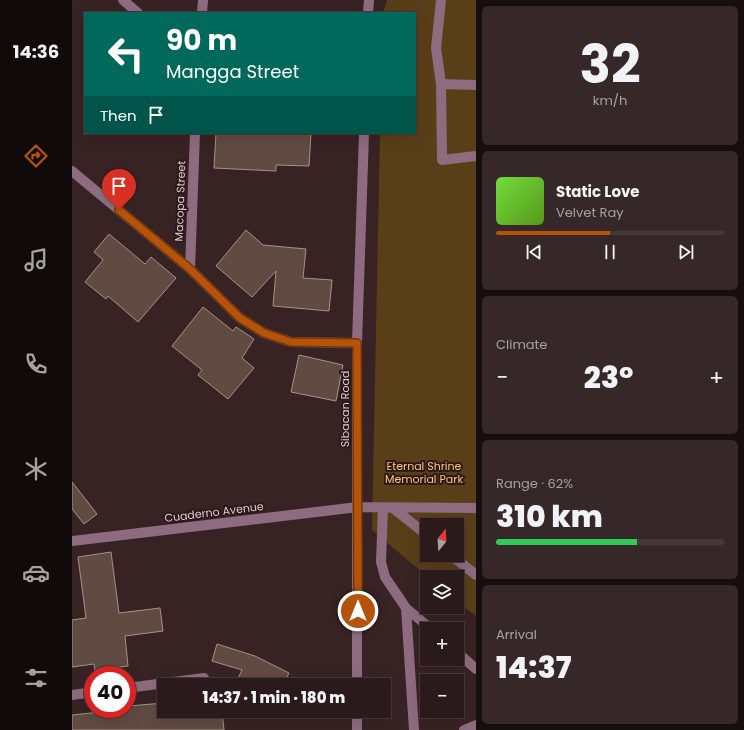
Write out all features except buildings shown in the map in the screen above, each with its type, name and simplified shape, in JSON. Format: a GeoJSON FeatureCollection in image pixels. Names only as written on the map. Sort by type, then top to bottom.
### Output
{"type":"FeatureCollection","features":[{"type":"Feature","properties":{"kind":"street"},"geometry":{"type":"LineString","coordinates":[[123,0],[137,12]]}},
{"type":"Feature","properties":{"kind":"street"},"geometry":{"type":"LineString","coordinates":[[202,12],[203,0]]}},
{"type":"Feature","properties":{"kind":"street"},"geometry":{"type":"LineString","coordinates":[[368,12],[369,0]]}},
{"type":"Feature","properties":{"kind":"street"},"geometry":{"type":"LineString","coordinates":[[441,0],[436,48],[441,84],[442,160],[476,156]]}},
{"type":"Feature","properties":{"kind":"street"},"geometry":{"type":"LineString","coordinates":[[441,84],[476,85]]}},
{"type":"Feature","properties":{"kind":"street","name":"Macopa Street"},"geometry":{"type":"LineString","coordinates":[[190,269],[195,134]]}},
{"type":"Feature","properties":{"kind":"street","name":"Sibacan Road"},"geometry":{"type":"LineString","coordinates":[[358,678],[357,343],[364,134]]}},
{"type":"Feature","properties":{"kind":"street"},"geometry":{"type":"LineString","coordinates":[[72,171],[190,269],[240,318],[264,333],[291,342],[357,343]]}},
{"type":"Feature","properties":{"kind":"street","name":"Cuaderno Avenue"},"geometry":{"type":"LineString","coordinates":[[72,541],[358,507],[476,508]]}},
{"type":"Feature","properties":{"kind":"street"},"geometry":{"type":"LineString","coordinates":[[383,508],[381,562],[385,577],[406,608],[423,622]]}},
{"type":"Feature","properties":{"kind":"street"},"geometry":{"type":"LineString","coordinates":[[394,508],[420,529]]}},
{"type":"Feature","properties":{"kind":"street"},"geometry":{"type":"LineString","coordinates":[[460,562],[476,575]]}},
{"type":"Feature","properties":{"kind":"street"},"geometry":{"type":"LineString","coordinates":[[406,608],[414,730]]}},
{"type":"Feature","properties":{"kind":"street"},"geometry":{"type":"LineString","coordinates":[[464,658],[476,669]]}},
{"type":"Feature","properties":{"kind":"street"},"geometry":{"type":"LineString","coordinates":[[136,687],[157,684]]}},
{"type":"Feature","properties":{"kind":"street"},"geometry":{"type":"LineString","coordinates":[[72,695],[84,693]]}},
{"type":"Feature","properties":{"kind":"street"},"geometry":{"type":"LineString","coordinates":[[357,718],[357,730]]}},
{"type":"Feature","properties":{"kind":"street"},"geometry":{"type":"LineString","coordinates":[[464,730],[476,725]]}},
{"type":"Feature","properties":{"kind":"green space","name":"Eternal Shrine Memorial Park"},"geometry":{"type":"Polygon","coordinates":[[[387,0],[476,0],[476,616],[464,607],[464,570],[420,570],[372,530],[380,134],[416,134],[416,12],[383,12],[387,0]]]}},
{"type":"Feature","properties":{"kind":"route"},"geometry":{"type":"LineString","coordinates":[[119,210],[190,269],[240,318],[264,333],[291,342],[357,343],[358,611]]}}]}
